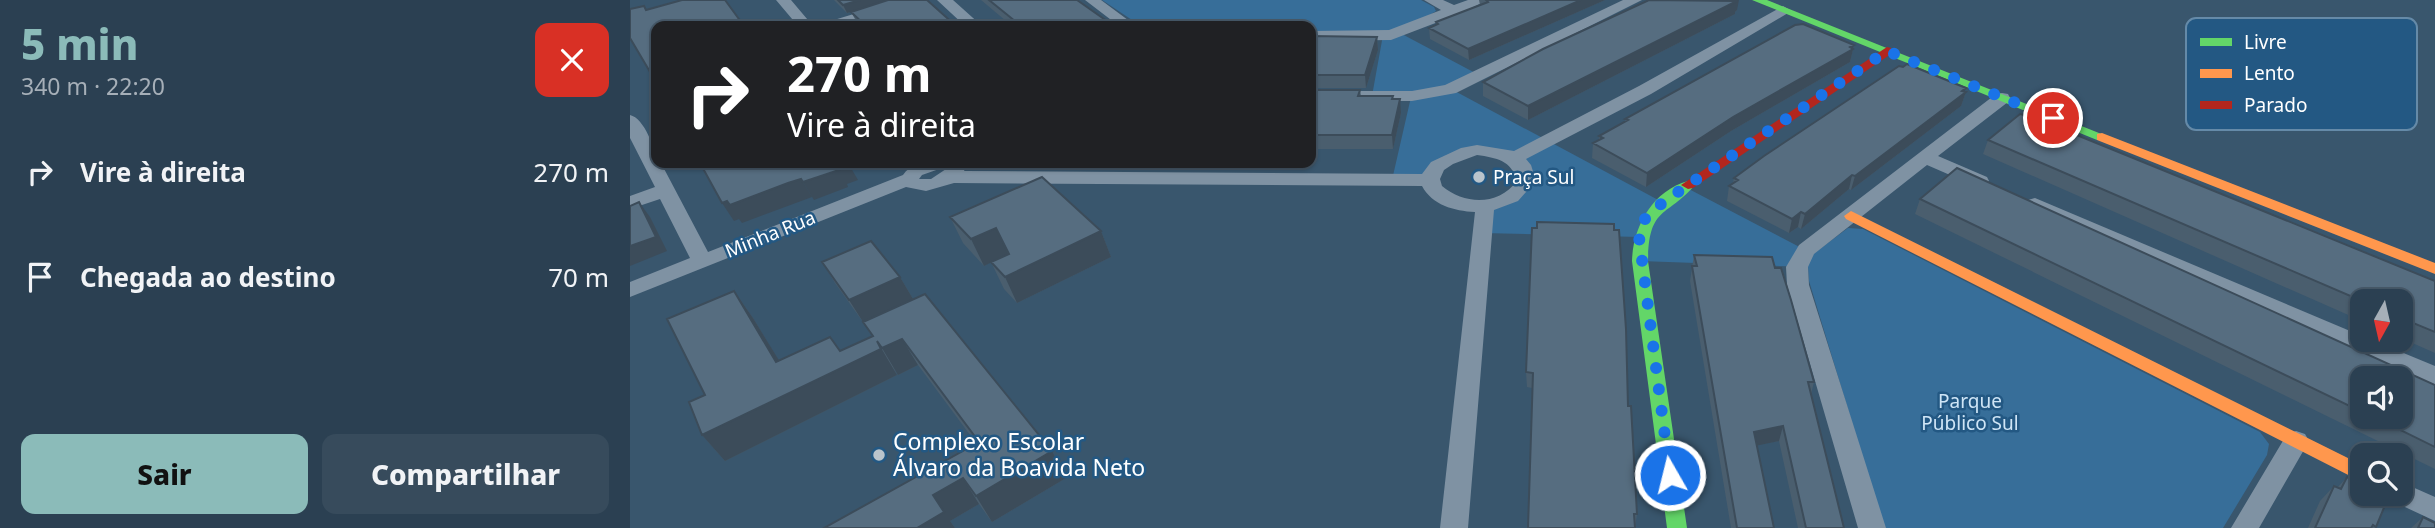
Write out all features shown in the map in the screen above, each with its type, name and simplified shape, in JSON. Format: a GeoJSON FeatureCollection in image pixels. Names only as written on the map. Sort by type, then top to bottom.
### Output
{"type":"FeatureCollection","features":[{"type":"Feature","properties":{"kind":"street"},"geometry":{"type":"LineString","coordinates":[[783,0],[802,21]]}},
{"type":"Feature","properties":{"kind":"street"},"geometry":{"type":"LineString","coordinates":[[846,21],[915,0]]}},
{"type":"Feature","properties":{"kind":"street"},"geometry":{"type":"LineString","coordinates":[[944,0],[968,21]]}},
{"type":"Feature","properties":{"kind":"street"},"geometry":{"type":"LineString","coordinates":[[1092,0],[1121,21]]}},
{"type":"Feature","properties":{"kind":"street"},"geometry":{"type":"LineString","coordinates":[[1431,0],[1454,11]]}},
{"type":"Feature","properties":{"kind":"street"},"geometry":{"type":"LineString","coordinates":[[1316,36],[1391,35],[1481,0]]}},
{"type":"Feature","properties":{"kind":"street"},"geometry":{"type":"LineString","coordinates":[[1316,96],[1412,96],[1450,89],[1635,0]]}},
{"type":"Feature","properties":{"kind":"street"},"geometry":{"type":"LineString","coordinates":[[1757,0],[2435,269]]}},
{"type":"Feature","properties":{"kind":"street"},"geometry":{"type":"LineString","coordinates":[[1515,158],[1645,90],[1783,10]]}},
{"type":"Feature","properties":{"kind":"street"},"geometry":{"type":"LineString","coordinates":[[1677,528],[1640,261],[1639,237],[1644,220],[1663,202],[1887,51]]}},
{"type":"Feature","properties":{"kind":"street"},"geometry":{"type":"LineString","coordinates":[[1872,528],[1798,285],[1797,267],[1806,250],[2002,98]]}},
{"type":"Feature","properties":{"kind":"street"},"geometry":{"type":"LineString","coordinates":[[630,120],[651,161]]}},
{"type":"Feature","properties":{"kind":"street"},"geometry":{"type":"LineString","coordinates":[[1491,150],[1515,158],[1527,172],[1527,181],[1522,189],[1513,197],[1485,206],[1469,206],[1443,198],[1434,189],[1431,180],[1439,163],[1463,152],[1491,150]]}},
{"type":"Feature","properties":{"kind":"street"},"geometry":{"type":"LineString","coordinates":[[1926,158],[2435,376]]}},
{"type":"Feature","properties":{"kind":"street"},"geometry":{"type":"LineString","coordinates":[[655,168],[702,261]]}},
{"type":"Feature","properties":{"kind":"street"},"geometry":{"type":"LineString","coordinates":[[928,168],[915,171],[910,179],[914,185],[925,187],[936,168]]}},
{"type":"Feature","properties":{"kind":"street"},"geometry":{"type":"LineString","coordinates":[[1008,168],[1431,180]]}},
{"type":"Feature","properties":{"kind":"street","name":"Minha Rua"},"geometry":{"type":"LineString","coordinates":[[630,290],[910,179]]}},
{"type":"Feature","properties":{"kind":"street"},"geometry":{"type":"LineString","coordinates":[[630,203],[666,190]]}},
{"type":"Feature","properties":{"kind":"street"},"geometry":{"type":"LineString","coordinates":[[1454,528],[1485,206]]}},
{"type":"Feature","properties":{"kind":"street"},"geometry":{"type":"LineString","coordinates":[[1851,216],[2350,468]]}},
{"type":"Feature","properties":{"kind":"street"},"geometry":{"type":"LineString","coordinates":[[2245,528],[2296,441]]}},
{"type":"Feature","properties":{"kind":"street"},"geometry":{"type":"LineString","coordinates":[[2413,499],[2435,510]]}},
{"type":"Feature","properties":{"kind":"green space","name":"Parque Público Sul"},"geometry":{"type":"Polygon","coordinates":[[[1102,0],[1421,0],[1436,11],[1400,33],[1479,75],[1451,89],[1662,202],[1685,187],[1813,254],[1848,228],[1863,229],[2260,432],[2269,444],[2267,455],[2223,528],[1884,528],[1809,281],[1808,267],[1640,261],[1639,237],[1482,233],[1485,206],[1522,189],[1515,158],[1463,152],[1431,180],[1392,180],[1411,97],[1372,96],[1383,35],[1316,33],[1316,21],[1134,21],[1102,0]]]}},
{"type":"Feature","properties":{"kind":"building"},"geometry":{"type":"Polygon","coordinates":[[[682,0],[725,0],[740,21],[651,21],[651,74],[630,38],[630,9],[644,6],[646,10],[682,0]]]}},
{"type":"Feature","properties":{"kind":"building"},"geometry":{"type":"Polygon","coordinates":[[[838,0],[860,0],[843,5],[838,0]]]}},
{"type":"Feature","properties":{"kind":"building"},"geometry":{"type":"Polygon","coordinates":[[[888,0],[927,0],[950,21],[861,21],[851,12],[888,0]]]}},
{"type":"Feature","properties":{"kind":"building"},"geometry":{"type":"Polygon","coordinates":[[[989,0],[1077,0],[1107,21],[1015,21],[989,0]]]}},
{"type":"Feature","properties":{"kind":"building"},"geometry":{"type":"Polygon","coordinates":[[[1486,0],[1581,0],[1468,49],[1429,28],[1438,24],[1436,22],[1488,2],[1486,0]]]}},
{"type":"Feature","properties":{"kind":"building"},"geometry":{"type":"Polygon","coordinates":[[[1649,0],[1737,1],[1528,106],[1483,82],[1543,49],[1649,0]]]}},
{"type":"Feature","properties":{"kind":"building"},"geometry":{"type":"Polygon","coordinates":[[[1803,24],[1854,45],[1850,47],[1853,49],[1733,117],[1647,173],[1593,143],[1603,138],[1599,136],[1628,120],[1625,119],[1795,25],[1803,24]]]}},
{"type":"Feature","properties":{"kind":"building"},"geometry":{"type":"Polygon","coordinates":[[[1316,36],[1377,37],[1365,75],[1316,75],[1316,36]]]}},
{"type":"Feature","properties":{"kind":"building"},"geometry":{"type":"Polygon","coordinates":[[[1907,64],[1966,88],[1962,91],[1966,92],[1855,176],[1852,175],[1805,214],[1801,212],[1792,219],[1729,186],[1738,180],[1734,178],[1764,156],[1899,66],[1907,64]]]}},
{"type":"Feature","properties":{"kind":"building"},"geometry":{"type":"Polygon","coordinates":[[[1316,90],[1360,90],[1358,96],[1393,96],[1392,99],[1400,99],[1392,135],[1316,135],[1316,90]]]}},
{"type":"Feature","properties":{"kind":"building"},"geometry":{"type":"Polygon","coordinates":[[[2020,114],[2035,118],[2435,281],[2435,332],[2413,323],[2413,289],[2350,289],[2350,296],[1988,140],[2020,114]]]}},
{"type":"Feature","properties":{"kind":"building"},"geometry":{"type":"Polygon","coordinates":[[[703,168],[839,170],[803,182],[801,179],[788,183],[730,205],[727,201],[722,203],[703,168]]]}},
{"type":"Feature","properties":{"kind":"building"},"geometry":{"type":"Polygon","coordinates":[[[1957,168],[2350,346],[2350,352],[2362,352],[2393,366],[2350,366],[2350,406],[1920,199],[1957,168]]]}},
{"type":"Feature","properties":{"kind":"building"},"geometry":{"type":"Polygon","coordinates":[[[1042,177],[1101,231],[1005,277],[991,262],[1009,254],[996,228],[971,239],[950,217],[1042,177]]]}},
{"type":"Feature","properties":{"kind":"building"},"geometry":{"type":"Polygon","coordinates":[[[639,202],[656,237],[630,246],[630,206],[639,202]]]}},
{"type":"Feature","properties":{"kind":"building"},"geometry":{"type":"Polygon","coordinates":[[[1537,222],[1614,224],[1614,230],[1619,230],[1628,406],[1631,406],[1637,514],[1634,514],[1635,528],[1528,528],[1533,373],[1526,372],[1532,228],[1537,228],[1537,222]]]}},
{"type":"Feature","properties":{"kind":"building"},"geometry":{"type":"Polygon","coordinates":[[[871,241],[900,277],[849,300],[822,262],[871,241]]]}},
{"type":"Feature","properties":{"kind":"building"},"geometry":{"type":"Polygon","coordinates":[[[1694,255],[1772,257],[1775,268],[1781,268],[1814,382],[1808,382],[1844,528],[1806,528],[1783,426],[1754,432],[1774,528],[1737,528],[1692,266],[1697,266],[1694,255]]]}},
{"type":"Feature","properties":{"kind":"building"},"geometry":{"type":"Polygon","coordinates":[[[734,291],[776,362],[830,337],[840,351],[873,336],[863,322],[925,294],[1052,451],[976,496],[963,478],[933,495],[944,512],[917,528],[824,528],[979,442],[902,339],[882,348],[877,341],[881,349],[702,435],[689,402],[705,395],[667,319],[734,291]]]}},
{"type":"Feature","properties":{"kind":"building"},"geometry":{"type":"Polygon","coordinates":[[[2413,375],[2435,385],[2435,447],[2398,429],[2413,429],[2413,375]]]}},
{"type":"Feature","properties":{"kind":"building"},"geometry":{"type":"Polygon","coordinates":[[[2347,477],[2350,479],[2350,506],[2385,506],[2376,527],[2315,528],[2334,486],[2341,489],[2347,477]]]}},
{"type":"Feature","properties":{"kind":"building"},"geometry":{"type":"Polygon","coordinates":[[[2423,517],[2435,523],[2435,528],[2418,528],[2423,517]]]}},
{"type":"Feature","properties":{"kind":"traffic: fast"},"geometry":{"type":"LineString","coordinates":[[1757,0],[2102,137]]}},
{"type":"Feature","properties":{"kind":"traffic: fast"},"geometry":{"type":"LineString","coordinates":[[1677,528],[1640,246],[1642,234],[1651,216],[1688,185]]}},
{"type":"Feature","properties":{"kind":"traffic: slow"},"geometry":{"type":"LineString","coordinates":[[2102,137],[2435,269]]}},
{"type":"Feature","properties":{"kind":"traffic: slow"},"geometry":{"type":"LineString","coordinates":[[1851,216],[2350,468]]}},
{"type":"Feature","properties":{"kind":"traffic: jam"},"geometry":{"type":"LineString","coordinates":[[1688,185],[1887,51]]}},
{"type":"Feature","properties":{"kind":"place","name":"Praça Sul"},"geometry":{"type":"Point","coordinates":[1479,177]}},
{"type":"Feature","properties":{"kind":"place","name":"Complexo Escolar Álvaro da Boavida Neto"},"geometry":{"type":"Point","coordinates":[879,455]}},
{"type":"Feature","properties":{"kind":"route"},"geometry":{"type":"LineString","coordinates":[[1670,475],[1640,261],[1639,237],[1644,220],[1663,202],[1887,51],[2053,118]]}}]}
